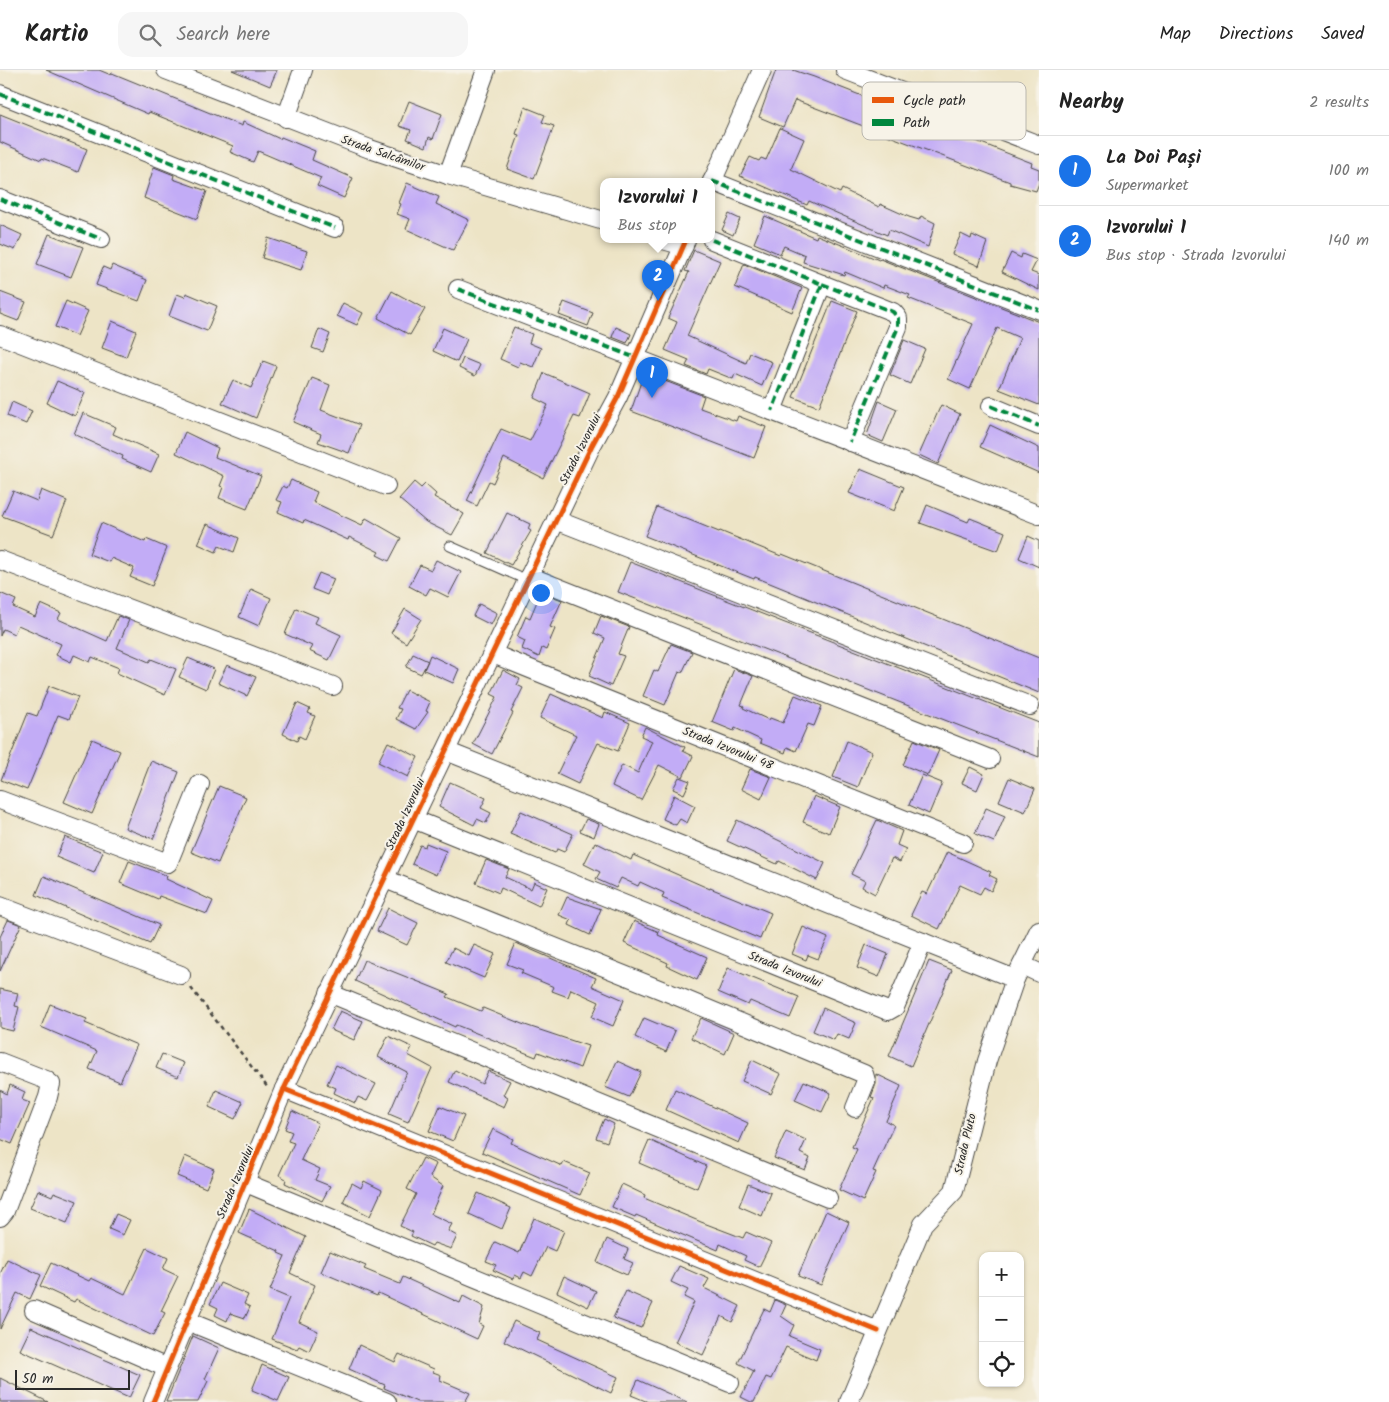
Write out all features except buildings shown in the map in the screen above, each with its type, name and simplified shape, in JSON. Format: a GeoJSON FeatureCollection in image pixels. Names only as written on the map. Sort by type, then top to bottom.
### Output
{"type":"FeatureCollection","features":[{"type":"Feature","properties":{"kind":"street","name":"Strada Salcâmilor"},"geometry":{"type":"LineString","coordinates":[[166,70],[286,118],[448,175],[600,220]]}},
{"type":"Feature","properties":{"kind":"street"},"geometry":{"type":"LineString","coordinates":[[286,118],[303,70]]}},
{"type":"Feature","properties":{"kind":"street"},"geometry":{"type":"LineString","coordinates":[[448,175],[486,70]]}},
{"type":"Feature","properties":{"kind":"street"},"geometry":{"type":"LineString","coordinates":[[714,178],[762,70]]}},
{"type":"Feature","properties":{"kind":"street"},"geometry":{"type":"LineString","coordinates":[[845,70],[876,82]]}},
{"type":"Feature","properties":{"kind":"street"},"geometry":{"type":"LineString","coordinates":[[0,94],[335,228]]}},
{"type":"Feature","properties":{"kind":"street"},"geometry":{"type":"LineString","coordinates":[[1026,140],[1039,145]]}},
{"type":"Feature","properties":{"kind":"street"},"geometry":{"type":"LineString","coordinates":[[715,183],[1039,310]]}},
{"type":"Feature","properties":{"kind":"street"},"geometry":{"type":"LineString","coordinates":[[0,199],[102,239]]}},
{"type":"Feature","properties":{"kind":"street"},"geometry":{"type":"LineString","coordinates":[[715,241],[893,312],[898,318],[898,327],[850,442]]}},
{"type":"Feature","properties":{"kind":"street","name":"Strada Izvorului"},"geometry":{"type":"LineString","coordinates":[[152,1402],[246,1183],[284,1089],[328,993],[385,879],[528,578],[636,358],[685,243]]}},
{"type":"Feature","properties":{"kind":"street"},"geometry":{"type":"LineString","coordinates":[[772,411],[822,284]]}},
{"type":"Feature","properties":{"kind":"street"},"geometry":{"type":"LineString","coordinates":[[458,289],[1039,515]]}},
{"type":"Feature","properties":{"kind":"street"},"geometry":{"type":"LineString","coordinates":[[0,334],[386,486]]}},
{"type":"Feature","properties":{"kind":"street"},"geometry":{"type":"LineString","coordinates":[[991,406],[1039,426]]}},
{"type":"Feature","properties":{"kind":"street"},"geometry":{"type":"LineString","coordinates":[[556,520],[1030,706]]}},
{"type":"Feature","properties":{"kind":"street"},"geometry":{"type":"LineString","coordinates":[[0,560],[333,686]]}},
{"type":"Feature","properties":{"kind":"street"},"geometry":{"type":"LineString","coordinates":[[528,578],[990,759]]}},
{"type":"Feature","properties":{"kind":"street","name":"Strada Izvorului 48"},"geometry":{"type":"LineString","coordinates":[[493,654],[963,843]]}},
{"type":"Feature","properties":{"kind":"street"},"geometry":{"type":"LineString","coordinates":[[446,751],[923,942],[1019,972],[1039,972]]}},
{"type":"Feature","properties":{"kind":"street"},"geometry":{"type":"LineString","coordinates":[[0,800],[175,866],[200,784]]}},
{"type":"Feature","properties":{"kind":"street","name":"Strada Izvorului"},"geometry":{"type":"LineString","coordinates":[[414,818],[888,1011],[895,1008],[923,942]]}},
{"type":"Feature","properties":{"kind":"street"},"geometry":{"type":"LineString","coordinates":[[385,879],[679,997],[864,1074],[866,1080],[855,1108]]}},
{"type":"Feature","properties":{"kind":"street"},"geometry":{"type":"LineString","coordinates":[[0,906],[181,975]]}},
{"type":"Feature","properties":{"kind":"street","name":"Strada Pluto"},"geometry":{"type":"LineString","coordinates":[[849,1402],[923,1224],[954,1191],[975,1101],[1019,972],[1039,930]]}},
{"type":"Feature","properties":{"kind":"street"},"geometry":{"type":"LineString","coordinates":[[328,993],[828,1198]]}},
{"type":"Feature","properties":{"kind":"street"},"geometry":{"type":"LineString","coordinates":[[0,1062],[46,1080],[50,1084],[50,1089],[5,1211],[0,1217]]}},
{"type":"Feature","properties":{"kind":"street"},"geometry":{"type":"LineString","coordinates":[[284,1089],[878,1331]]}},
{"type":"Feature","properties":{"kind":"street"},"geometry":{"type":"LineString","coordinates":[[246,1183],[730,1383]]}},
{"type":"Feature","properties":{"kind":"street"},"geometry":{"type":"LineString","coordinates":[[34,1310],[167,1368]]}},
{"type":"Feature","properties":{"kind":"street"},"geometry":{"type":"LineString","coordinates":[[187,1321],[387,1402]]}},
{"type":"Feature","properties":{"kind":"lane"},"geometry":{"type":"LineString","coordinates":[[450,546],[528,578]]}},
{"type":"Feature","properties":{"kind":"path"},"geometry":{"type":"LineString","coordinates":[[181,975],[265,1087],[273,1090],[284,1089]]}},
{"type":"Feature","properties":{"kind":"marked path"},"geometry":{"type":"LineString","coordinates":[[0,94],[335,228]]}},
{"type":"Feature","properties":{"kind":"marked path"},"geometry":{"type":"LineString","coordinates":[[715,182],[1039,310]]}},
{"type":"Feature","properties":{"kind":"marked path"},"geometry":{"type":"LineString","coordinates":[[0,199],[101,239]]}},
{"type":"Feature","properties":{"kind":"marked path"},"geometry":{"type":"LineString","coordinates":[[715,241],[822,284],[772,411]]}},
{"type":"Feature","properties":{"kind":"marked path"},"geometry":{"type":"LineString","coordinates":[[822,284],[893,312],[898,318],[898,327],[850,442]]}},
{"type":"Feature","properties":{"kind":"marked path"},"geometry":{"type":"LineString","coordinates":[[458,289],[636,358]]}},
{"type":"Feature","properties":{"kind":"marked path"},"geometry":{"type":"LineString","coordinates":[[991,406],[1039,426]]}},
{"type":"Feature","properties":{"kind":"cycle path"},"geometry":{"type":"LineString","coordinates":[[153,1402],[284,1089],[592,445],[618,397],[685,243]]}},
{"type":"Feature","properties":{"kind":"cycle path"},"geometry":{"type":"LineString","coordinates":[[284,1089],[878,1331]]}},
{"type":"Feature","properties":{"kind":"place","name":"Izvorului 1"},"geometry":{"type":"Point","coordinates":[658,301]}},
{"type":"Feature","properties":{"kind":"place","name":"La Doi Pași"},"geometry":{"type":"Point","coordinates":[652,398]}}]}
